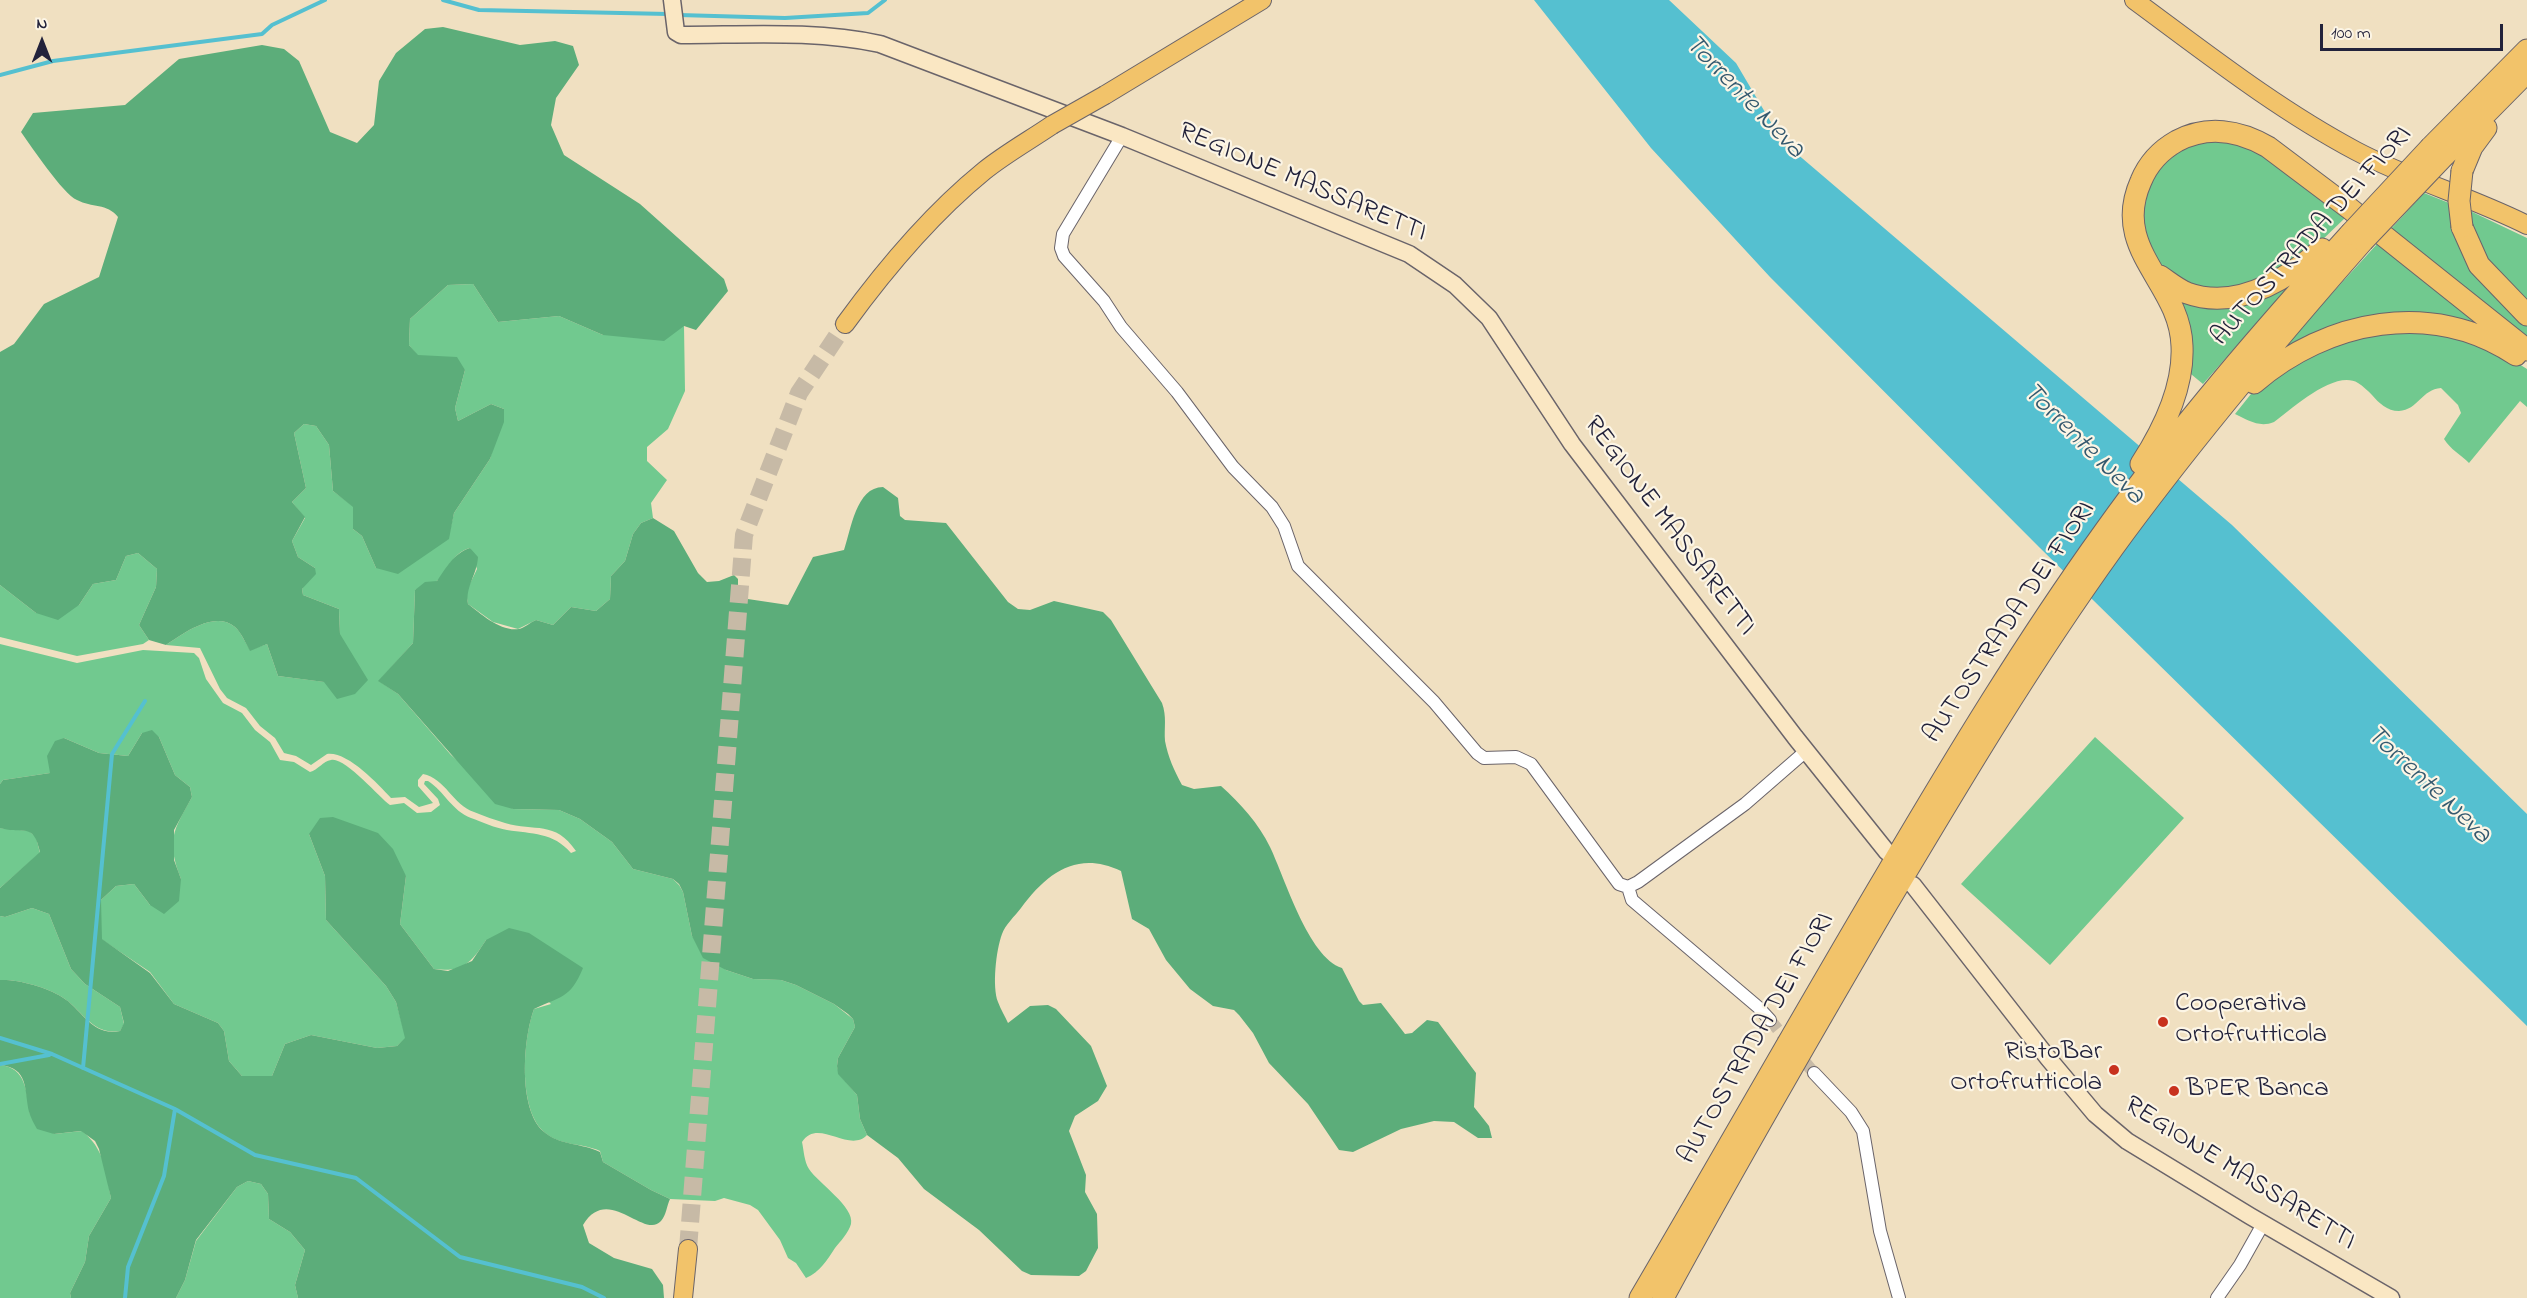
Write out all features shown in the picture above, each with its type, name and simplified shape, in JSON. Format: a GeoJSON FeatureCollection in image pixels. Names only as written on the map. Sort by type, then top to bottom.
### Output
{"type":"FeatureCollection","features":[{"type":"Feature","properties":{"kind":"highway","name":"AUTOSTRADA DEI FIORI"},"geometry":{"type":"LineString","coordinates":[[1663,1298],[2044,618],[2104,531],[2207,413],[2291,323],[2353,234],[2394,185],[2438,152],[2527,50]]}},
{"type":"Feature","properties":{"kind":"highway","name":"AUTOSTRADA DEI FIORI"},"geometry":{"type":"LineString","coordinates":[[2353,234],[2438,152],[2527,72]]}},
{"type":"Feature","properties":{"kind":"highway"},"geometry":{"type":"LineString","coordinates":[[2527,80],[2515,97],[2480,134],[2472,147],[2462,171],[2459,201],[2462,227],[2479,264],[2527,315]]}},
{"type":"Feature","properties":{"kind":"highway"},"geometry":{"type":"LineString","coordinates":[[2104,531],[2126,487],[2162,428],[2177,384],[2183,348],[2176,314],[2141,251],[2133,227],[2134,201],[2144,174],[2160,154],[2182,139],[2208,131],[2232,132],[2256,140],[2268,147],[2349,208],[2527,350]]}},
{"type":"Feature","properties":{"kind":"highway"},"geometry":{"type":"LineString","coordinates":[[2151,270],[2178,289],[2199,296],[2232,296],[2248,293],[2288,276],[2313,256],[2353,234]]}},
{"type":"Feature","properties":{"kind":"highway"},"geometry":{"type":"LineString","coordinates":[[2207,413],[2287,357],[2330,337],[2363,327],[2399,322],[2451,326],[2489,339],[2527,361]]}},
{"type":"Feature","properties":{"kind":"highway","name":"AUTOSTRADA DEI FIORI"},"geometry":{"type":"LineString","coordinates":[[1640,1298],[1963,761],[2207,413]]}},
{"type":"Feature","properties":{"kind":"main road"},"geometry":{"type":"LineString","coordinates":[[845,324],[894,261],[945,206],[984,171],[1052,125],[1262,0]]}},
{"type":"Feature","properties":{"kind":"main road"},"geometry":{"type":"LineString","coordinates":[[2134,0],[2290,114],[2357,152],[2491,207],[2527,225]]}},
{"type":"Feature","properties":{"kind":"main road"},"geometry":{"type":"LineString","coordinates":[[683,1298],[688,1249]]}},
{"type":"Feature","properties":{"kind":"street","name":"REGIONE MASSARETTI"},"geometry":{"type":"LineString","coordinates":[[675,16],[801,34],[844,37],[880,44],[1122,136],[1409,254],[1455,285],[1489,318],[1572,444],[1806,751],[1887,852]]}},
{"type":"Feature","properties":{"kind":"street"},"geometry":{"type":"LineString","coordinates":[[1122,136],[1063,234],[1061,248],[1064,256],[1104,301],[1120,327],[1177,392],[1233,467],[1272,507],[1284,526],[1298,566],[1434,702],[1477,753],[1484,758],[1516,757],[1531,764],[1619,884],[1628,886],[1638,882],[1745,804],[1806,751]]}},
{"type":"Feature","properties":{"kind":"street","name":"REGIONE MASSARETTI"},"geometry":{"type":"LineString","coordinates":[[1913,885],[2048,1058],[2095,1114],[2127,1141],[2263,1224],[2391,1298]]}},
{"type":"Feature","properties":{"kind":"street"},"geometry":{"type":"LineString","coordinates":[[1628,886],[1632,900],[1750,999],[1770,1020]]}},
{"type":"Feature","properties":{"kind":"street"},"geometry":{"type":"LineString","coordinates":[[1814,1073],[1851,1112],[1863,1131],[1880,1231],[1899,1298]]}},
{"type":"Feature","properties":{"kind":"street"},"geometry":{"type":"LineString","coordinates":[[2217,1298],[2240,1265],[2263,1224]]}},
{"type":"Feature","properties":{"kind":"green space"},"geometry":{"type":"Polygon","coordinates":[[[443,27],[520,45],[555,41],[573,46],[579,65],[556,98],[551,125],[564,155],[640,204],[724,279],[728,291],[696,330],[684,326],[664,341],[603,335],[559,316],[498,322],[473,284],[448,285],[410,319],[409,345],[418,355],[457,357],[465,370],[455,408],[458,421],[491,404],[504,409],[504,422],[490,459],[454,513],[449,539],[398,574],[376,568],[362,536],[353,529],[353,507],[333,491],[329,445],[316,426],[304,424],[294,433],[306,488],[292,502],[305,517],[292,541],[298,557],[315,568],[316,574],[302,589],[303,595],[339,609],[340,634],[368,680],[355,694],[337,699],[324,682],[278,676],[267,644],[250,651],[237,629],[227,622],[208,622],[166,645],[149,640],[139,625],[156,587],[157,569],[138,553],[126,556],[116,580],[93,584],[79,605],[58,620],[36,613],[0,585],[0,352],[14,344],[44,304],[99,277],[118,217],[109,210],[77,200],[56,180],[21,132],[33,113],[125,105],[179,59],[262,45],[284,49],[299,61],[330,132],[357,143],[374,125],[379,81],[396,53],[425,29],[443,27]]]}},
{"type":"Feature","properties":{"kind":"green space"},"geometry":{"type":"Polygon","coordinates":[[[2211,139],[2252,146],[2345,218],[2319,243],[2257,283],[2210,291],[2174,279],[2157,262],[2145,239],[2143,196],[2160,163],[2170,154],[2211,139]]]}},
{"type":"Feature","properties":{"kind":"green space"},"geometry":{"type":"Polygon","coordinates":[[[2424,193],[2449,203],[2527,322],[2527,341],[2389,231],[2424,193]]]}},
{"type":"Feature","properties":{"kind":"green space"},"geometry":{"type":"Polygon","coordinates":[[[2466,209],[2527,238],[2527,307],[2492,270],[2466,209]]]}},
{"type":"Feature","properties":{"kind":"green space"},"geometry":{"type":"Polygon","coordinates":[[[2378,243],[2473,319],[2470,324],[2284,346],[2378,243]]]}},
{"type":"Feature","properties":{"kind":"green space"},"geometry":{"type":"Polygon","coordinates":[[[473,284],[498,322],[559,316],[603,335],[684,326],[685,391],[668,429],[647,447],[647,461],[667,480],[651,503],[653,518],[641,523],[633,534],[625,561],[611,576],[610,599],[596,611],[571,607],[553,625],[536,620],[518,629],[493,622],[468,604],[466,592],[477,569],[470,548],[455,557],[436,582],[415,590],[413,643],[379,681],[398,694],[451,755],[513,809],[559,810],[580,819],[612,842],[633,869],[673,879],[683,892],[692,936],[726,970],[753,979],[781,980],[796,985],[834,1004],[853,1019],[855,1027],[838,1058],[837,1066],[839,1074],[857,1095],[860,1119],[867,1135],[860,1140],[852,1141],[816,1133],[809,1135],[802,1142],[809,1169],[842,1203],[851,1217],[851,1224],[823,1265],[806,1278],[796,1263],[788,1258],[780,1240],[758,1210],[750,1205],[724,1198],[715,1201],[670,1199],[603,1162],[600,1151],[563,1142],[543,1131],[535,1120],[526,1090],[525,1054],[534,1009],[551,1004],[486,940],[466,964],[452,969],[434,969],[400,924],[406,876],[309,834],[325,876],[326,920],[386,986],[396,1002],[406,1038],[397,1046],[377,1048],[311,1035],[285,1044],[272,1076],[242,1076],[229,1061],[224,1031],[218,1023],[174,1004],[150,972],[101,939],[101,900],[116,886],[134,884],[150,905],[181,879],[174,855],[174,836],[192,797],[190,787],[175,775],[159,737],[142,733],[128,756],[99,753],[64,738],[50,773],[3,780],[0,784],[0,644],[77,663],[143,650],[194,653],[199,658],[206,679],[223,703],[242,713],[255,730],[270,742],[280,760],[294,762],[310,772],[328,761],[337,760],[352,770],[390,805],[404,803],[417,813],[431,812],[440,805],[438,799],[424,784],[428,781],[464,815],[502,829],[533,833],[549,838],[557,841],[571,853],[576,851],[568,841],[552,831],[516,826],[467,809],[431,776],[423,774],[418,780],[418,786],[433,803],[419,807],[405,797],[391,798],[361,769],[335,754],[327,754],[311,765],[296,756],[284,753],[275,738],[260,726],[246,708],[227,698],[220,689],[200,648],[166,645],[208,622],[227,622],[237,629],[250,650],[267,644],[278,676],[325,682],[340,634],[339,609],[303,595],[302,589],[315,568],[298,557],[292,541],[305,518],[292,502],[306,488],[294,433],[304,424],[316,426],[329,445],[333,491],[353,506],[353,529],[362,536],[376,568],[448,539],[454,513],[490,459],[504,409],[491,404],[458,421],[455,408],[465,370],[417,355],[409,345],[410,319],[448,285],[473,284]]]}},
{"type":"Feature","properties":{"kind":"green space"},"geometry":{"type":"Polygon","coordinates":[[[2289,286],[2203,384],[2186,370],[2178,296],[2289,286]]]}},
{"type":"Feature","properties":{"kind":"green space"},"geometry":{"type":"Polygon","coordinates":[[[2431,328],[2493,348],[2527,369],[2527,407],[2520,401],[2469,463],[2444,439],[2461,413],[2458,405],[2441,388],[2429,392],[2411,407],[2399,411],[2384,406],[2358,383],[2349,380],[2338,381],[2314,392],[2269,424],[2258,424],[2235,414],[2255,389],[2347,335],[2431,328]]]}},
{"type":"Feature","properties":{"kind":"green space"},"geometry":{"type":"Polygon","coordinates":[[[883,487],[898,498],[900,516],[905,520],[946,523],[1008,602],[1018,609],[1030,610],[1054,601],[1103,612],[1111,620],[1162,703],[1166,747],[1182,785],[1194,789],[1221,786],[1248,814],[1270,847],[1308,933],[1330,961],[1342,968],[1363,1005],[1381,1003],[1405,1034],[1412,1033],[1427,1020],[1438,1022],[1476,1073],[1474,1107],[1489,1126],[1492,1138],[1478,1138],[1454,1122],[1434,1121],[1401,1129],[1353,1152],[1339,1150],[1308,1104],[1269,1063],[1253,1033],[1239,1015],[1234,1010],[1213,1006],[1190,989],[1166,960],[1149,929],[1132,919],[1121,871],[1105,865],[1077,864],[1052,875],[1031,896],[1003,931],[997,959],[996,995],[1008,1023],[1030,1006],[1048,1005],[1056,1009],[1091,1046],[1107,1086],[1098,1101],[1075,1116],[1069,1131],[1086,1175],[1085,1192],[1097,1214],[1098,1248],[1086,1271],[1079,1276],[1031,1275],[1022,1271],[979,1230],[924,1189],[898,1158],[867,1135],[860,1119],[857,1095],[838,1074],[838,1058],[855,1027],[853,1019],[848,1014],[834,1004],[796,985],[781,980],[753,979],[726,970],[703,958],[692,936],[683,892],[679,884],[673,879],[633,869],[612,842],[580,819],[559,810],[513,809],[495,804],[398,694],[378,681],[413,643],[415,590],[425,582],[437,581],[447,566],[464,550],[470,548],[478,557],[468,592],[468,604],[505,628],[521,628],[536,620],[553,625],[571,607],[596,611],[610,599],[611,576],[625,561],[633,534],[641,523],[653,518],[674,531],[698,573],[707,582],[719,581],[734,575],[738,579],[738,591],[741,598],[788,605],[813,557],[844,550],[852,521],[861,502],[866,494],[883,487]]]}},
{"type":"Feature","properties":{"kind":"green space"},"geometry":{"type":"Polygon","coordinates":[[[138,553],[157,569],[156,587],[139,625],[149,640],[143,644],[77,656],[0,637],[0,585],[36,613],[79,605],[93,584],[116,580],[126,556],[138,553]]]}},
{"type":"Feature","properties":{"kind":"green space"},"geometry":{"type":"Polygon","coordinates":[[[152,730],[159,737],[175,775],[190,787],[192,797],[174,830],[174,860],[181,879],[179,901],[164,914],[150,905],[134,884],[116,886],[101,900],[102,939],[150,973],[174,1004],[218,1023],[224,1031],[229,1061],[242,1076],[272,1076],[285,1044],[311,1035],[377,1048],[397,1046],[405,1038],[396,1002],[386,986],[326,920],[325,876],[309,834],[320,818],[333,817],[378,833],[393,849],[406,876],[400,924],[434,969],[448,971],[472,961],[486,940],[509,928],[529,933],[583,968],[569,991],[534,1009],[525,1055],[526,1090],[535,1120],[549,1136],[600,1152],[603,1162],[670,1199],[663,1219],[654,1225],[645,1224],[614,1210],[603,1209],[593,1214],[583,1225],[589,1243],[614,1258],[652,1269],[663,1285],[664,1298],[298,1298],[295,1285],[305,1250],[290,1232],[269,1219],[268,1194],[261,1184],[248,1181],[237,1187],[196,1240],[185,1280],[176,1298],[71,1298],[70,1293],[85,1262],[89,1236],[111,1198],[95,1141],[81,1131],[54,1134],[37,1129],[29,1112],[21,1075],[16,1070],[0,1065],[0,980],[23,982],[56,993],[102,1030],[120,1031],[124,1023],[120,1007],[85,984],[71,969],[49,914],[32,908],[5,917],[0,916],[0,888],[40,852],[31,833],[0,828],[0,784],[3,780],[50,773],[47,756],[55,741],[64,738],[99,753],[128,756],[142,733],[152,730]]]}},
{"type":"Feature","properties":{"kind":"green space"},"geometry":{"type":"Polygon","coordinates":[[[2095,737],[2184,818],[2050,965],[1961,884],[2095,737]]]}},
{"type":"Feature","properties":{"kind":"green space"},"geometry":{"type":"Polygon","coordinates":[[[0,828],[29,831],[36,837],[40,853],[0,888],[0,828]]]}},
{"type":"Feature","properties":{"kind":"green space"},"geometry":{"type":"Polygon","coordinates":[[[32,908],[49,914],[71,969],[85,984],[120,1007],[124,1024],[120,1031],[110,1031],[95,1026],[69,1002],[48,990],[23,982],[0,980],[0,916],[5,917],[32,908]]]}},
{"type":"Feature","properties":{"kind":"green space"},"geometry":{"type":"Polygon","coordinates":[[[0,1065],[16,1071],[24,1082],[30,1114],[54,1134],[82,1131],[95,1145],[103,1161],[111,1198],[89,1236],[85,1262],[70,1293],[71,1298],[0,1298],[0,1065]]]}},
{"type":"Feature","properties":{"kind":"green space"},"geometry":{"type":"Polygon","coordinates":[[[248,1181],[261,1184],[268,1194],[269,1219],[290,1232],[305,1250],[295,1285],[298,1298],[176,1298],[185,1280],[196,1241],[237,1187],[248,1181]]]}},
{"type":"Feature","properties":{"kind":"water","name":"Torrente Neva"},"geometry":{"type":"Polygon","coordinates":[[[1534,0],[1669,0],[1736,63],[1782,141],[2232,525],[2527,814],[2527,1026],[2039,547],[1770,277],[1651,148],[1534,0]]]}},
{"type":"Feature","properties":{"kind":"waterway"},"geometry":{"type":"LineString","coordinates":[[0,75],[53,61],[262,34],[272,25],[325,0]]}},
{"type":"Feature","properties":{"kind":"waterway"},"geometry":{"type":"LineString","coordinates":[[443,0],[479,10],[668,14]]}},
{"type":"Feature","properties":{"kind":"waterway"},"geometry":{"type":"LineString","coordinates":[[679,15],[785,18],[868,13],[885,0]]}},
{"type":"Feature","properties":{"kind":"waterway"},"geometry":{"type":"LineString","coordinates":[[83,1068],[112,754],[145,701]]}},
{"type":"Feature","properties":{"kind":"waterway"},"geometry":{"type":"LineString","coordinates":[[0,1038],[52,1054],[175,1109],[255,1155],[356,1178],[460,1257],[582,1287],[604,1298]]}},
{"type":"Feature","properties":{"kind":"waterway"},"geometry":{"type":"LineString","coordinates":[[0,1064],[49,1055]]}},
{"type":"Feature","properties":{"kind":"waterway"},"geometry":{"type":"LineString","coordinates":[[125,1298],[128,1267],[164,1176],[175,1109]]}},
{"type":"Feature","properties":{"kind":"tunnel"},"geometry":{"type":"LineString","coordinates":[[688,1249],[744,535],[799,393],[845,324]]}},
{"type":"Feature","properties":{"kind":"tunnel"},"geometry":{"type":"LineString","coordinates":[[1770,1020],[1814,1073]]}},
{"type":"Feature","properties":{"kind":"place","name":"Cooperativa Ortofrutticola"},"geometry":{"type":"Point","coordinates":[2163,1022]}},
{"type":"Feature","properties":{"kind":"place","name":"RistoBar Ortofrutticola"},"geometry":{"type":"Point","coordinates":[2114,1070]}},
{"type":"Feature","properties":{"kind":"place","name":"BPER Banca"},"geometry":{"type":"Point","coordinates":[2174,1091]}}]}
